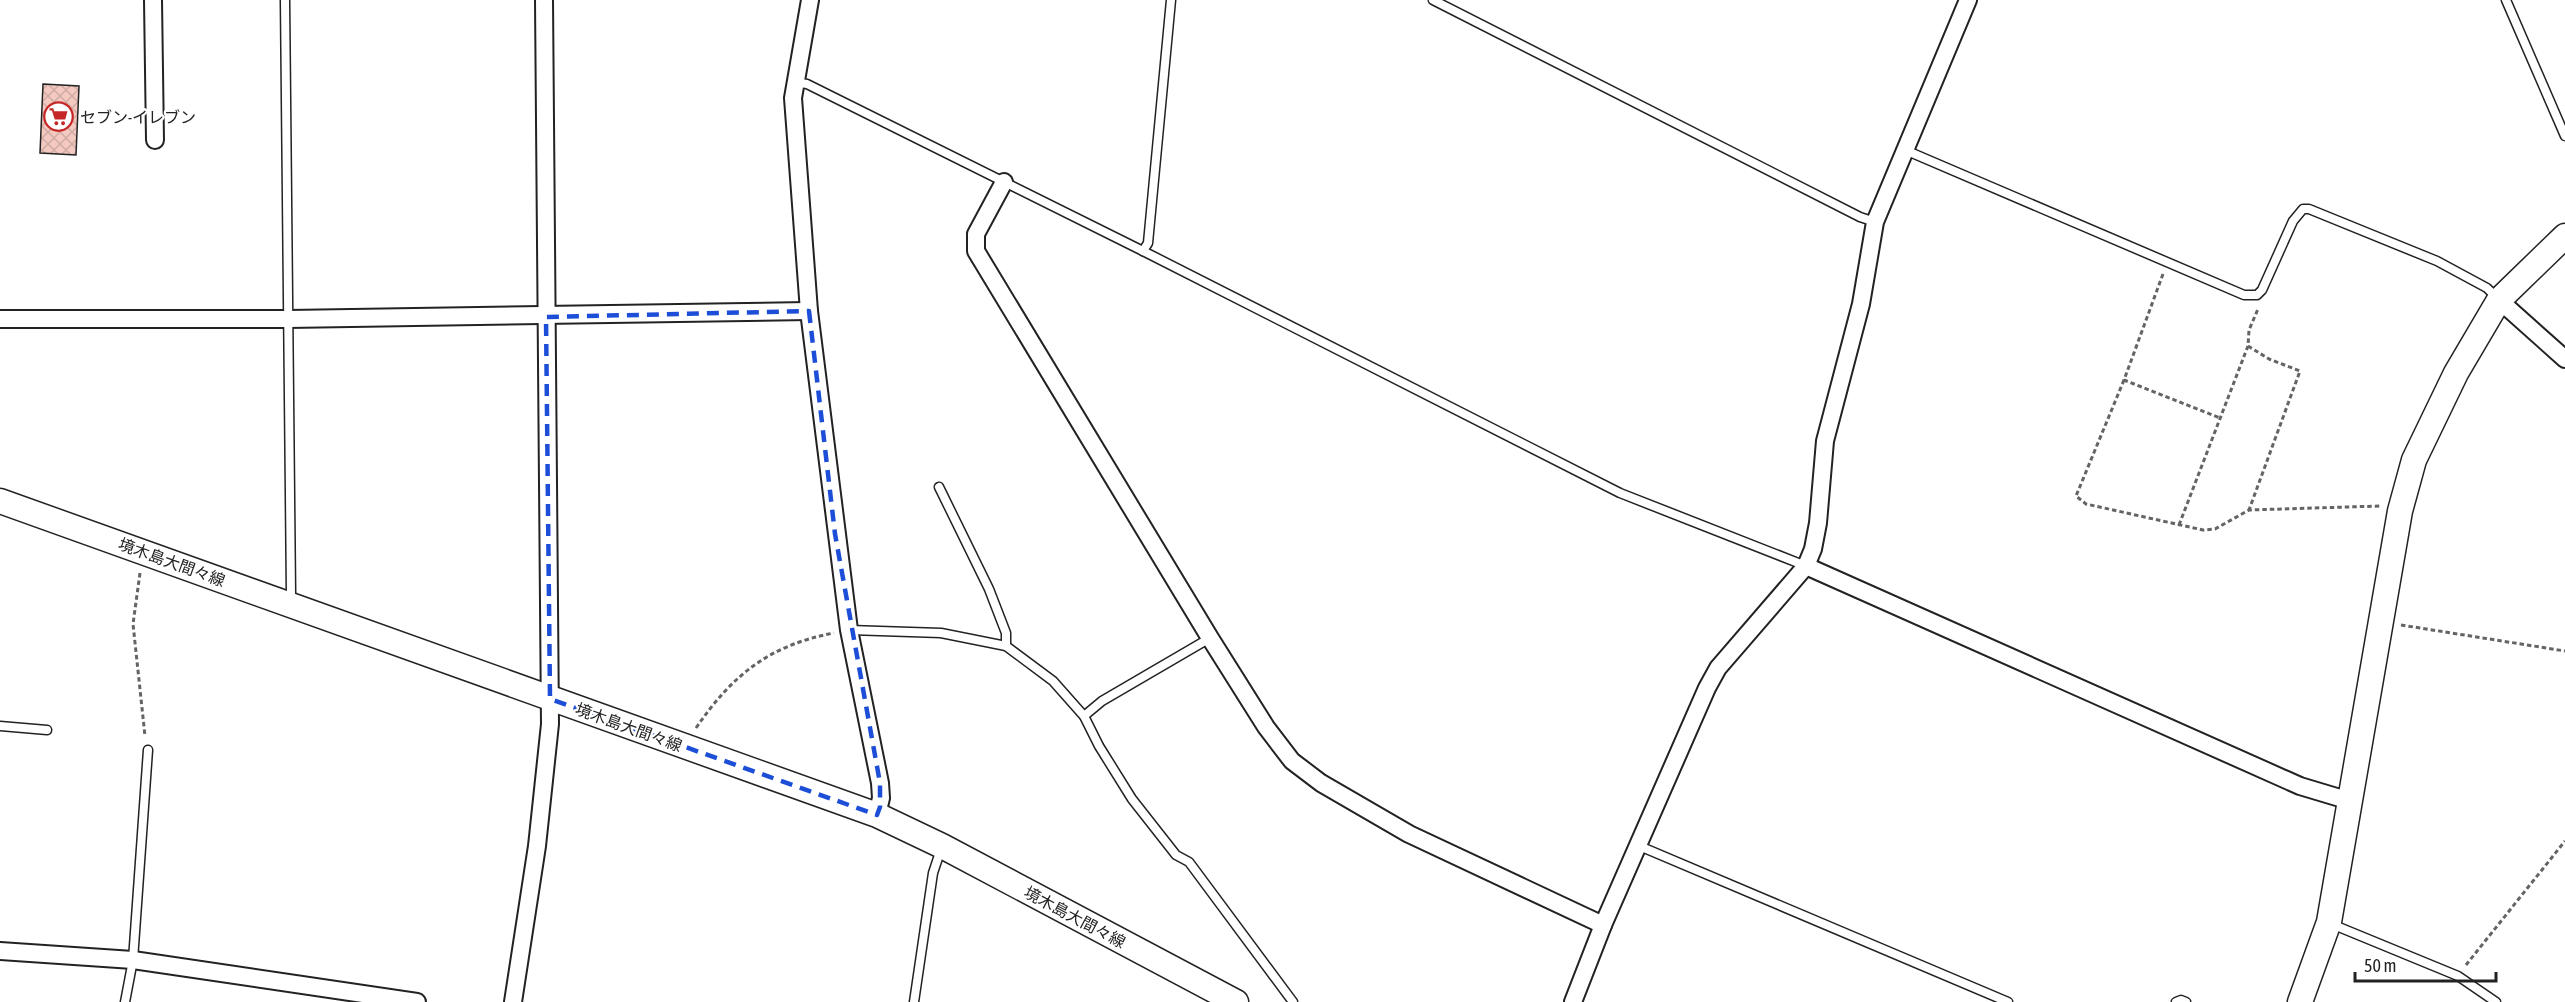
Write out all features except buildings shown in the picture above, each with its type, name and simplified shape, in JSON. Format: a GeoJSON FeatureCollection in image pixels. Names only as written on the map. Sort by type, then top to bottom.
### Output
{"type":"FeatureCollection","features":[{"type":"Feature","properties":{"kind":"main road"},"geometry":{"type":"LineString","coordinates":[[2300,1002],[2329,922],[2400,511],[2414,460],[2456,374],[2499,300],[2565,236]]}},
{"type":"Feature","properties":{"kind":"main road","name":"境木島大間々線"},"geometry":{"type":"LineString","coordinates":[[0,501],[877,815],[942,846],[1236,1002]]}},
{"type":"Feature","properties":{"kind":"street"},"geometry":{"type":"LineString","coordinates":[[153,0],[155,140]]}},
{"type":"Feature","properties":{"kind":"street"},"geometry":{"type":"LineString","coordinates":[[513,1002],[537,846],[550,724],[544,0]]}},
{"type":"Feature","properties":{"kind":"street"},"geometry":{"type":"LineString","coordinates":[[810,0],[794,82],[795,135],[809,311],[849,630],[880,783],[881,798],[877,815]]}},
{"type":"Feature","properties":{"kind":"street"},"geometry":{"type":"LineString","coordinates":[[1573,1002],[1637,845],[1718,668],[1806,566],[1818,523],[1825,441],[1861,304],[1875,222],[1968,0]]}},
{"type":"Feature","properties":{"kind":"street"},"geometry":{"type":"LineString","coordinates":[[1004,182],[976,234],[976,251],[1266,727],[1304,773],[1409,834],[1603,925]]}},
{"type":"Feature","properties":{"kind":"street"},"geometry":{"type":"LineString","coordinates":[[2499,300],[2565,359]]}},
{"type":"Feature","properties":{"kind":"street"},"geometry":{"type":"LineString","coordinates":[[0,319],[288,320],[809,311]]}},
{"type":"Feature","properties":{"kind":"street"},"geometry":{"type":"LineString","coordinates":[[1806,566],[2300,786],[2350,801]]}},
{"type":"Feature","properties":{"kind":"street"},"geometry":{"type":"LineString","coordinates":[[0,951],[133,960],[417,1002]]}},
{"type":"Feature","properties":{"kind":"lane"},"geometry":{"type":"LineString","coordinates":[[285,0],[291,595],[287,605]]}},
{"type":"Feature","properties":{"kind":"lane"},"geometry":{"type":"LineString","coordinates":[[1143,251],[1148,243],[1171,0]]}},
{"type":"Feature","properties":{"kind":"lane"},"geometry":{"type":"LineString","coordinates":[[1433,0],[1850,212],[1875,222]]}},
{"type":"Feature","properties":{"kind":"lane"},"geometry":{"type":"LineString","coordinates":[[2506,0],[2565,135]]}},
{"type":"Feature","properties":{"kind":"lane"},"geometry":{"type":"LineString","coordinates":[[794,82],[807,84],[1143,251],[1620,493],[1806,566]]}},
{"type":"Feature","properties":{"kind":"lane"},"geometry":{"type":"LineString","coordinates":[[1904,150],[2244,295],[2257,295],[2262,290],[2293,220],[2303,209],[2309,209],[2437,261],[2487,288],[2499,300]]}},
{"type":"Feature","properties":{"kind":"lane"},"geometry":{"type":"LineString","coordinates":[[939,487],[989,589],[1006,633],[1006,646]]}},
{"type":"Feature","properties":{"kind":"lane"},"geometry":{"type":"LineString","coordinates":[[849,630],[941,633],[1006,646],[1053,681],[1084,716],[1099,746],[1132,799],[1176,855],[1189,862],[1293,1002]]}},
{"type":"Feature","properties":{"kind":"lane"},"geometry":{"type":"LineString","coordinates":[[1084,716],[1102,701],[1210,638]]}},
{"type":"Feature","properties":{"kind":"lane"},"geometry":{"type":"LineString","coordinates":[[0,726],[47,730]]}},
{"type":"Feature","properties":{"kind":"lane"},"geometry":{"type":"LineString","coordinates":[[125,1002],[133,960],[148,750]]}},
{"type":"Feature","properties":{"kind":"lane"},"geometry":{"type":"LineString","coordinates":[[1637,845],[2008,1002]]}},
{"type":"Feature","properties":{"kind":"lane"},"geometry":{"type":"LineString","coordinates":[[914,1002],[933,873],[942,846]]}},
{"type":"Feature","properties":{"kind":"lane"},"geometry":{"type":"LineString","coordinates":[[2329,922],[2458,976],[2496,1002]]}},
{"type":"Feature","properties":{"kind":"lane"},"geometry":{"type":"LineString","coordinates":[[2176,1002],[2181,1000],[2186,1002]]}},
{"type":"Feature","properties":{"kind":"path"},"geometry":{"type":"LineString","coordinates":[[2168,262],[2124,380],[2076,496],[2086,504],[2203,530],[2215,529],[2248,510],[2375,505],[2400,511]]}},
{"type":"Feature","properties":{"kind":"path"},"geometry":{"type":"LineString","coordinates":[[2179,525],[2248,346],[2249,330],[2258,309],[2257,295]]}},
{"type":"Feature","properties":{"kind":"path"},"geometry":{"type":"LineString","coordinates":[[2248,346],[2269,359],[2300,371],[2248,510]]}},
{"type":"Feature","properties":{"kind":"path"},"geometry":{"type":"LineString","coordinates":[[2124,380],[2220,418]]}},
{"type":"Feature","properties":{"kind":"path"},"geometry":{"type":"LineString","coordinates":[[146,552],[133,624],[142,720],[148,750]]}},
{"type":"Feature","properties":{"kind":"path"},"geometry":{"type":"LineString","coordinates":[[2382,620],[2565,651]]}},
{"type":"Feature","properties":{"kind":"path"},"geometry":{"type":"LineString","coordinates":[[684,747],[728,687],[773,652],[802,639],[849,630]]}},
{"type":"Feature","properties":{"kind":"path"},"geometry":{"type":"LineString","coordinates":[[2458,976],[2565,841]]}},
{"type":"Feature","properties":{"kind":"highlighted area"},"geometry":{"type":"Polygon","coordinates":[[[809,311],[835,534],[880,783],[880,807],[877,815],[550,699],[546,317],[809,311]]]}},
{"type":"Feature","properties":{"kind":"place","name":"セブン-イレブン"},"geometry":{"type":"Point","coordinates":[59,117]}}]}
